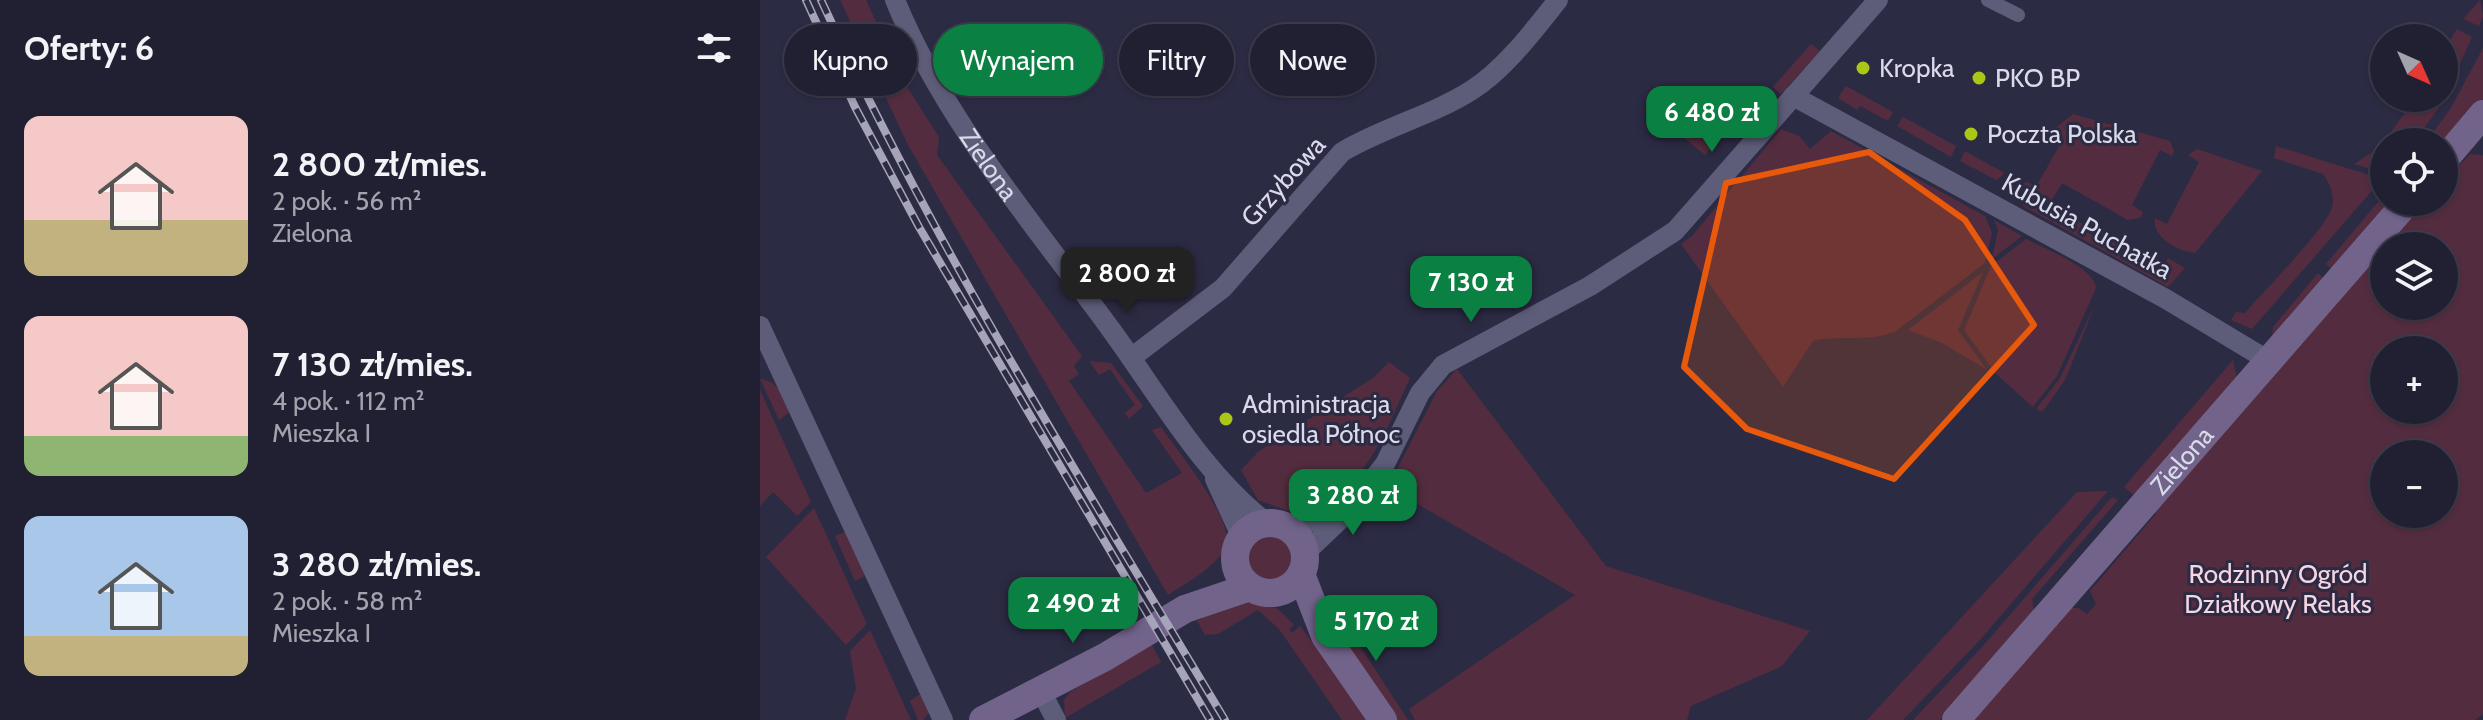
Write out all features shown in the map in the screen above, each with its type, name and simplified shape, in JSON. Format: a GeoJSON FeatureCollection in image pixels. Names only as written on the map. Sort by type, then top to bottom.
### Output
{"type":"FeatureCollection","features":[{"type":"Feature","properties":{"kind":"main road"},"geometry":{"type":"LineString","coordinates":[[2458,144],[2478,120]]}},
{"type":"Feature","properties":{"kind":"main road","name":"Zielona"},"geometry":{"type":"LineString","coordinates":[[1956,720],[2395,216]]}},
{"type":"Feature","properties":{"kind":"main road"},"geometry":{"type":"LineString","coordinates":[[1185,609],[1256,527],[1279,527],[1299,540],[1303,564],[1325,636],[1383,720]]}},
{"type":"Feature","properties":{"kind":"main road"},"geometry":{"type":"LineString","coordinates":[[1239,550],[1242,579],[1263,590],[1325,636]]}},
{"type":"Feature","properties":{"kind":"main road"},"geometry":{"type":"LineString","coordinates":[[983,720],[1041,691],[1185,609],[1292,585],[1303,564]]}},
{"type":"Feature","properties":{"kind":"street","name":"Zielona"},"geometry":{"type":"LineString","coordinates":[[895,0],[938,88],[1214,475],[1279,527]]}},
{"type":"Feature","properties":{"kind":"street","name":"Grzybowa"},"geometry":{"type":"LineString","coordinates":[[1131,358],[1223,288],[1294,203],[1342,152],[1480,85],[1558,0]]}},
{"type":"Feature","properties":{"kind":"street"},"geometry":{"type":"LineString","coordinates":[[1303,564],[1385,464],[1420,393],[1443,365],[1590,286],[1659,243],[1683,224],[1878,0]]}},
{"type":"Feature","properties":{"kind":"street"},"geometry":{"type":"LineString","coordinates":[[1988,0],[2018,15]]}},
{"type":"Feature","properties":{"kind":"street","name":"Kubusia Puchatka"},"geometry":{"type":"LineString","coordinates":[[1793,96],[2166,299],[2269,361]]}},
{"type":"Feature","properties":{"kind":"street"},"geometry":{"type":"LineString","coordinates":[[760,326],[943,720]]}},
{"type":"Feature","properties":{"kind":"street","name":"Zielona"},"geometry":{"type":"LineString","coordinates":[[1214,475],[1239,550]]}},
{"type":"Feature","properties":{"kind":"street"},"geometry":{"type":"LineString","coordinates":[[1279,527],[1319,519],[1363,490]]}},
{"type":"Feature","properties":{"kind":"street"},"geometry":{"type":"LineString","coordinates":[[1041,691],[1056,720]]}},
{"type":"Feature","properties":{"kind":"highlighted area"},"geometry":{"type":"Polygon","coordinates":[[[1869,152],[1965,220],[2034,325],[1894,479],[1747,429],[1684,367],[1726,183],[1869,152]]]}},
{"type":"Feature","properties":{"kind":"green space"},"geometry":{"type":"Polygon","coordinates":[[[840,0],[866,0],[877,24],[851,24],[840,0]]]}},
{"type":"Feature","properties":{"kind":"green space"},"geometry":{"type":"Polygon","coordinates":[[[2480,0],[2483,16],[2479,26],[2463,19],[2480,0]]]}},
{"type":"Feature","properties":{"kind":"green space"},"geometry":{"type":"Polygon","coordinates":[[[2458,30],[2472,37],[2458,68],[2458,30]]]}},
{"type":"Feature","properties":{"kind":"green space"},"geometry":{"type":"Polygon","coordinates":[[[1811,44],[1820,51],[1781,94],[1773,87],[1811,44]]]}},
{"type":"Feature","properties":{"kind":"green space"},"geometry":{"type":"Polygon","coordinates":[[[2483,48],[2483,99],[2458,128],[2436,128],[2448,112],[2458,112],[2458,95],[2483,48]]]}},
{"type":"Feature","properties":{"kind":"green space"},"geometry":{"type":"Polygon","coordinates":[[[1846,86],[1893,112],[1888,121],[1860,106],[1857,110],[1838,98],[1846,86]]]}},
{"type":"Feature","properties":{"kind":"green space"},"geometry":{"type":"Polygon","coordinates":[[[885,96],[913,96],[939,137],[937,155],[1082,356],[1074,366],[1079,374],[1069,381],[1146,493],[1182,473],[1152,430],[1161,427],[1215,505],[1227,537],[1225,548],[1207,569],[1168,595],[908,145],[885,96]]]}},
{"type":"Feature","properties":{"kind":"green space"},"geometry":{"type":"Polygon","coordinates":[[[2406,112],[2436,112],[2424,128],[2394,128],[2406,112]]]}},
{"type":"Feature","properties":{"kind":"green space"},"geometry":{"type":"Polygon","coordinates":[[[2073,114],[2170,141],[2174,151],[2172,156],[2160,150],[2132,205],[2143,212],[2140,218],[2128,220],[2062,183],[2049,205],[2162,269],[2168,258],[2185,268],[2168,287],[2023,206],[2021,192],[2025,182],[2037,185],[2061,143],[2053,135],[2055,128],[2073,114]]]}},
{"type":"Feature","properties":{"kind":"green space"},"geometry":{"type":"Polygon","coordinates":[[[1702,117],[1723,133],[1705,155],[1679,134],[1691,118],[1702,117]]]}},
{"type":"Feature","properties":{"kind":"green space"},"geometry":{"type":"Polygon","coordinates":[[[1903,117],[1956,146],[1951,157],[1897,126],[1903,117]]]}},
{"type":"Feature","properties":{"kind":"green space"},"geometry":{"type":"Polygon","coordinates":[[[1781,129],[1799,136],[1810,149],[1831,131],[1985,216],[1992,233],[1985,263],[1896,331],[1876,337],[1813,341],[1783,387],[1681,244],[1692,236],[1781,129]]]}},
{"type":"Feature","properties":{"kind":"green space"},"geometry":{"type":"Polygon","coordinates":[[[2276,146],[2370,175],[2370,193],[2252,329],[2231,320],[2236,312],[2245,313],[2317,232],[2331,210],[2333,200],[2323,174],[2274,158],[2276,146]]]}},
{"type":"Feature","properties":{"kind":"green space"},"geometry":{"type":"Polygon","coordinates":[[[2197,149],[2262,171],[2195,253],[2181,250],[2162,237],[2155,225],[2155,218],[2167,224],[2199,162],[2188,155],[2197,149]]]}},
{"type":"Feature","properties":{"kind":"green space"},"geometry":{"type":"Polygon","coordinates":[[[1965,151],[2003,172],[2003,175],[1996,180],[1960,161],[1965,151]]]}},
{"type":"Feature","properties":{"kind":"green space"},"geometry":{"type":"Polygon","coordinates":[[[2370,154],[2370,169],[2354,164],[2370,154]]]}},
{"type":"Feature","properties":{"kind":"green space","name":"Rodzinny Ogród Działkowy Relaks"},"geometry":{"type":"Polygon","coordinates":[[[2471,154],[2483,155],[2483,714],[2475,720],[1968,720],[2067,608],[2078,608],[2087,614],[2096,604],[2090,591],[2156,514],[2152,510],[2370,259],[2370,320],[2458,320],[2458,232],[2395,232],[2410,216],[2458,216],[2458,166],[2471,154]]]}},
{"type":"Feature","properties":{"kind":"green space"},"geometry":{"type":"Polygon","coordinates":[[[2370,212],[2370,216],[2382,216],[2334,271],[2326,264],[2370,212]]]}},
{"type":"Feature","properties":{"kind":"green space"},"geometry":{"type":"Polygon","coordinates":[[[1994,220],[2022,236],[1992,259],[1998,230],[1994,220]]]}},
{"type":"Feature","properties":{"kind":"green space"},"geometry":{"type":"Polygon","coordinates":[[[2026,239],[2078,266],[2087,273],[2096,288],[2057,376],[2033,407],[1996,374],[1964,330],[1991,266],[2026,239]]]}},
{"type":"Feature","properties":{"kind":"green space"},"geometry":{"type":"Polygon","coordinates":[[[1983,272],[1958,330],[1986,369],[1942,343],[1908,330],[1983,272]]]}},
{"type":"Feature","properties":{"kind":"green space"},"geometry":{"type":"Polygon","coordinates":[[[2318,273],[2326,280],[2272,337],[2273,327],[2318,273]]]}},
{"type":"Feature","properties":{"kind":"green space"},"geometry":{"type":"Polygon","coordinates":[[[2095,305],[2065,380],[2043,411],[2039,411],[2037,408],[2060,378],[2095,305]]]}},
{"type":"Feature","properties":{"kind":"green space"},"geometry":{"type":"Polygon","coordinates":[[[2233,360],[2237,378],[2135,496],[2124,487],[2233,360]]]}},
{"type":"Feature","properties":{"kind":"green space"},"geometry":{"type":"Polygon","coordinates":[[[1089,361],[1111,363],[1143,406],[1129,419],[1125,413],[1135,405],[1110,369],[1099,375],[1089,361]]]}},
{"type":"Feature","properties":{"kind":"green space"},"geometry":{"type":"Polygon","coordinates":[[[1389,362],[1410,378],[1380,443],[1355,478],[1319,504],[1294,513],[1258,500],[1241,470],[1259,451],[1373,378],[1389,362]]]}},
{"type":"Feature","properties":{"kind":"green space"},"geometry":{"type":"Polygon","coordinates":[[[1457,369],[1606,566],[1810,631],[1782,666],[1691,706],[1687,720],[1415,720],[1409,709],[1575,595],[1388,487],[1437,391],[1457,369]]]}},
{"type":"Feature","properties":{"kind":"green space"},"geometry":{"type":"Polygon","coordinates":[[[760,379],[776,386],[785,401],[790,412],[779,420],[760,379]]]}},
{"type":"Feature","properties":{"kind":"green space"},"geometry":{"type":"Polygon","coordinates":[[[760,390],[811,502],[797,516],[773,492],[760,506],[760,390]]]}},
{"type":"Feature","properties":{"kind":"green space"},"geometry":{"type":"Polygon","coordinates":[[[2108,491],[1979,641],[1903,720],[1867,720],[2077,492],[2108,491]]]}},
{"type":"Feature","properties":{"kind":"green space"},"geometry":{"type":"Polygon","coordinates":[[[2112,497],[2118,500],[2032,599],[2035,615],[1940,720],[1913,720],[1982,647],[2112,497]]]}},
{"type":"Feature","properties":{"kind":"green space"},"geometry":{"type":"Polygon","coordinates":[[[814,508],[867,624],[846,645],[766,557],[814,508]]]}},
{"type":"Feature","properties":{"kind":"green space"},"geometry":{"type":"Polygon","coordinates":[[[845,532],[865,576],[855,581],[835,536],[845,532]]]}},
{"type":"Feature","properties":{"kind":"green space"},"geometry":{"type":"Polygon","coordinates":[[[1271,534],[1288,540],[1294,557],[1288,574],[1271,580],[1254,574],[1248,557],[1254,540],[1271,534]]]}},
{"type":"Feature","properties":{"kind":"green space"},"geometry":{"type":"Polygon","coordinates":[[[1248,600],[1278,609],[1294,625],[1289,629],[1292,633],[1300,626],[1372,720],[1342,720],[1279,629],[1258,610],[1218,634],[1205,635],[1197,621],[1231,603],[1248,600]]]}},
{"type":"Feature","properties":{"kind":"green space"},"geometry":{"type":"Polygon","coordinates":[[[1330,600],[1408,720],[1396,720],[1318,604],[1330,600]]]}},
{"type":"Feature","properties":{"kind":"green space"},"geometry":{"type":"Polygon","coordinates":[[[870,630],[911,720],[845,720],[856,688],[850,651],[870,630]]]}},
{"type":"Feature","properties":{"kind":"green space"},"geometry":{"type":"Polygon","coordinates":[[[1152,645],[1161,662],[1065,718],[1064,700],[1070,692],[1152,645]]]}},
{"type":"Feature","properties":{"kind":"green space"},"geometry":{"type":"Polygon","coordinates":[[[920,694],[929,713],[923,720],[918,720],[910,701],[920,694]]]}},
{"type":"Feature","properties":{"kind":"railway"},"geometry":{"type":"LineString","coordinates":[[806,0],[855,107],[919,227],[1210,720]]}},
{"type":"Feature","properties":{"kind":"railway"},"geometry":{"type":"LineString","coordinates":[[821,0],[913,185],[962,275],[1225,720]]}},
{"type":"Feature","properties":{"kind":"place","name":"Kropka"},"geometry":{"type":"Point","coordinates":[1863,68]}},
{"type":"Feature","properties":{"kind":"place","name":"PKO BP"},"geometry":{"type":"Point","coordinates":[1979,78]}},
{"type":"Feature","properties":{"kind":"place","name":"Poczta Polska"},"geometry":{"type":"Point","coordinates":[1971,134]}},
{"type":"Feature","properties":{"kind":"place","name":"Administracja osiedla Północ"},"geometry":{"type":"Point","coordinates":[1226,419]}}]}
